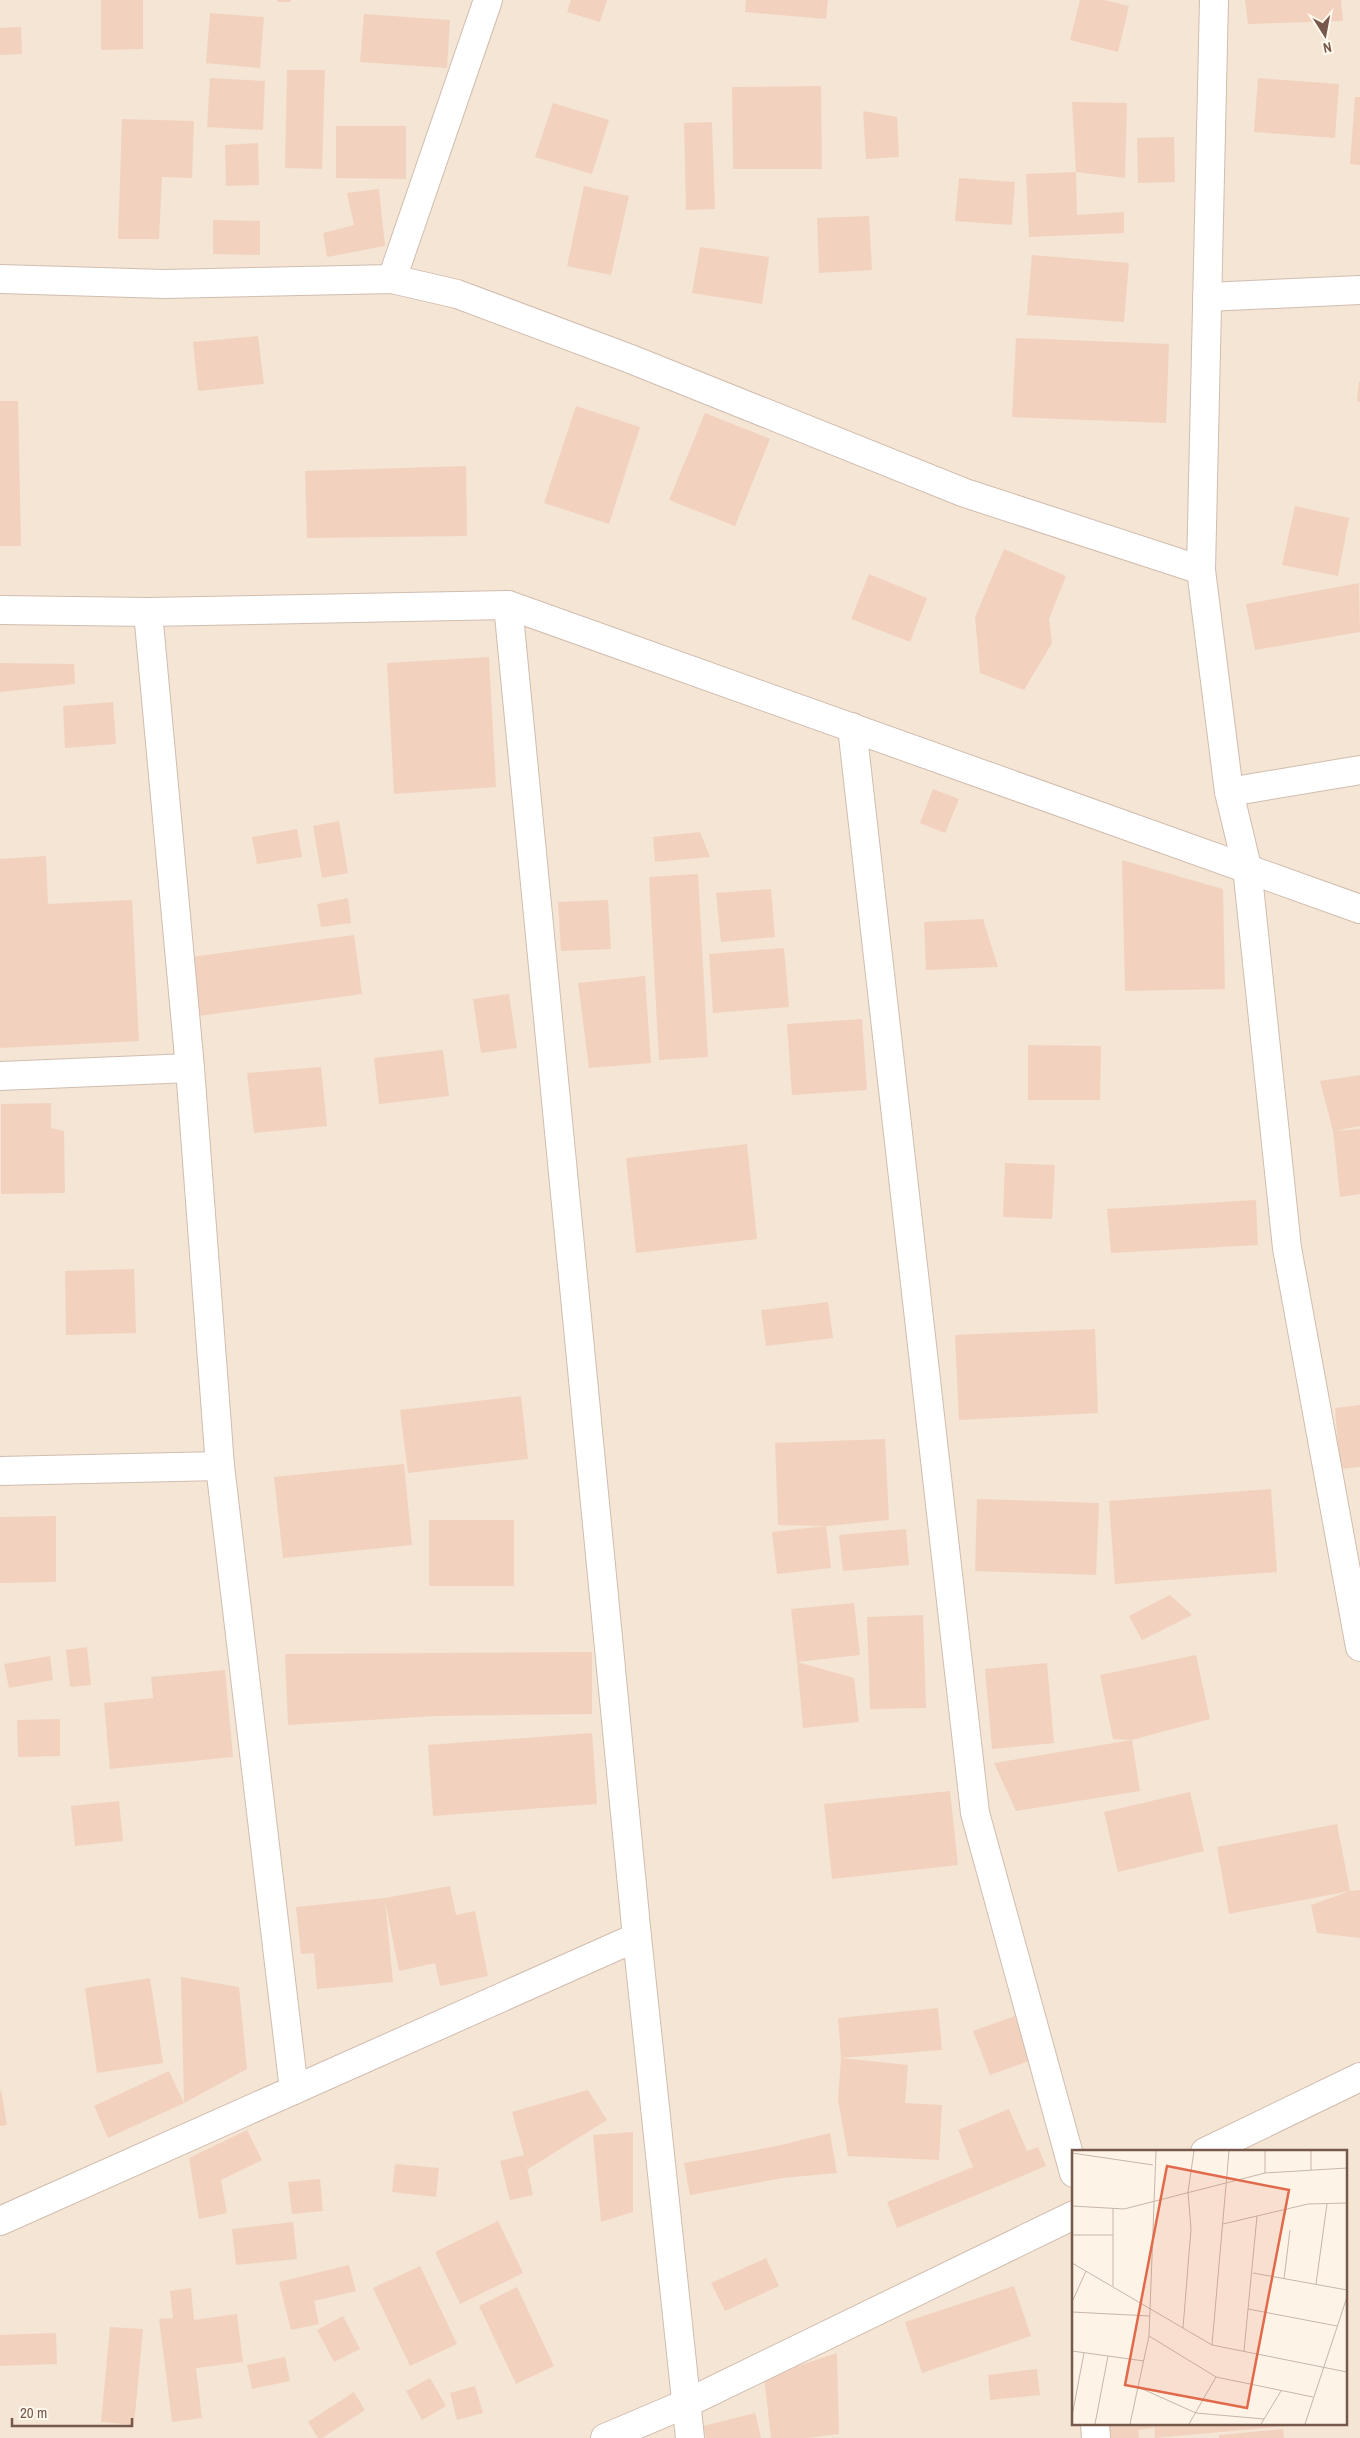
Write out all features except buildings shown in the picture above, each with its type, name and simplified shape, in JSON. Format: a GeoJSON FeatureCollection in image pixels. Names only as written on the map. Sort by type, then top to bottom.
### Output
{"type":"FeatureCollection","features":[{"type":"Feature","properties":{"kind":"street"},"geometry":{"type":"LineString","coordinates":[[392,279],[488,0]]}},
{"type":"Feature","properties":{"kind":"street"},"geometry":{"type":"LineString","coordinates":[[1208,1],[1207,297],[1201,570],[1229,792],[1247,867],[1288,1248],[1360,1647]]}},
{"type":"Feature","properties":{"kind":"street"},"geometry":{"type":"LineString","coordinates":[[0,279],[165,284],[392,279],[458,294],[637,362],[965,493],[1201,570]]}},
{"type":"Feature","properties":{"kind":"street"},"geometry":{"type":"LineString","coordinates":[[1207,297],[1360,290]]}},
{"type":"Feature","properties":{"kind":"street"},"geometry":{"type":"LineString","coordinates":[[508,605],[638,1937],[690,2438]]}},
{"type":"Feature","properties":{"kind":"street"},"geometry":{"type":"LineString","coordinates":[[0,610],[148,612],[508,605],[1360,908]]}},
{"type":"Feature","properties":{"kind":"street"},"geometry":{"type":"LineString","coordinates":[[148,612],[190,1068],[220,1466],[294,2090]]}},
{"type":"Feature","properties":{"kind":"street"},"geometry":{"type":"LineString","coordinates":[[852,727],[975,1813],[1072,2166]]}},
{"type":"Feature","properties":{"kind":"street"},"geometry":{"type":"LineString","coordinates":[[1229,792],[1360,770]]}},
{"type":"Feature","properties":{"kind":"street"},"geometry":{"type":"LineString","coordinates":[[0,1076],[190,1068]]}},
{"type":"Feature","properties":{"kind":"street"},"geometry":{"type":"LineString","coordinates":[[0,1471],[220,1466]]}},
{"type":"Feature","properties":{"kind":"street"},"geometry":{"type":"LineString","coordinates":[[0,2221],[638,1937]]}},
{"type":"Feature","properties":{"kind":"street"},"geometry":{"type":"LineString","coordinates":[[1209,2150],[1360,2077]]}},
{"type":"Feature","properties":{"kind":"street"},"geometry":{"type":"LineString","coordinates":[[605,2438],[686,2404],[1072,2216]]}},
{"type":"Feature","properties":{"kind":"shaded area"},"geometry":{"type":"Polygon","coordinates":[[[0,0],[1360,0],[1360,2438],[0,2438],[0,0]]]}}]}
